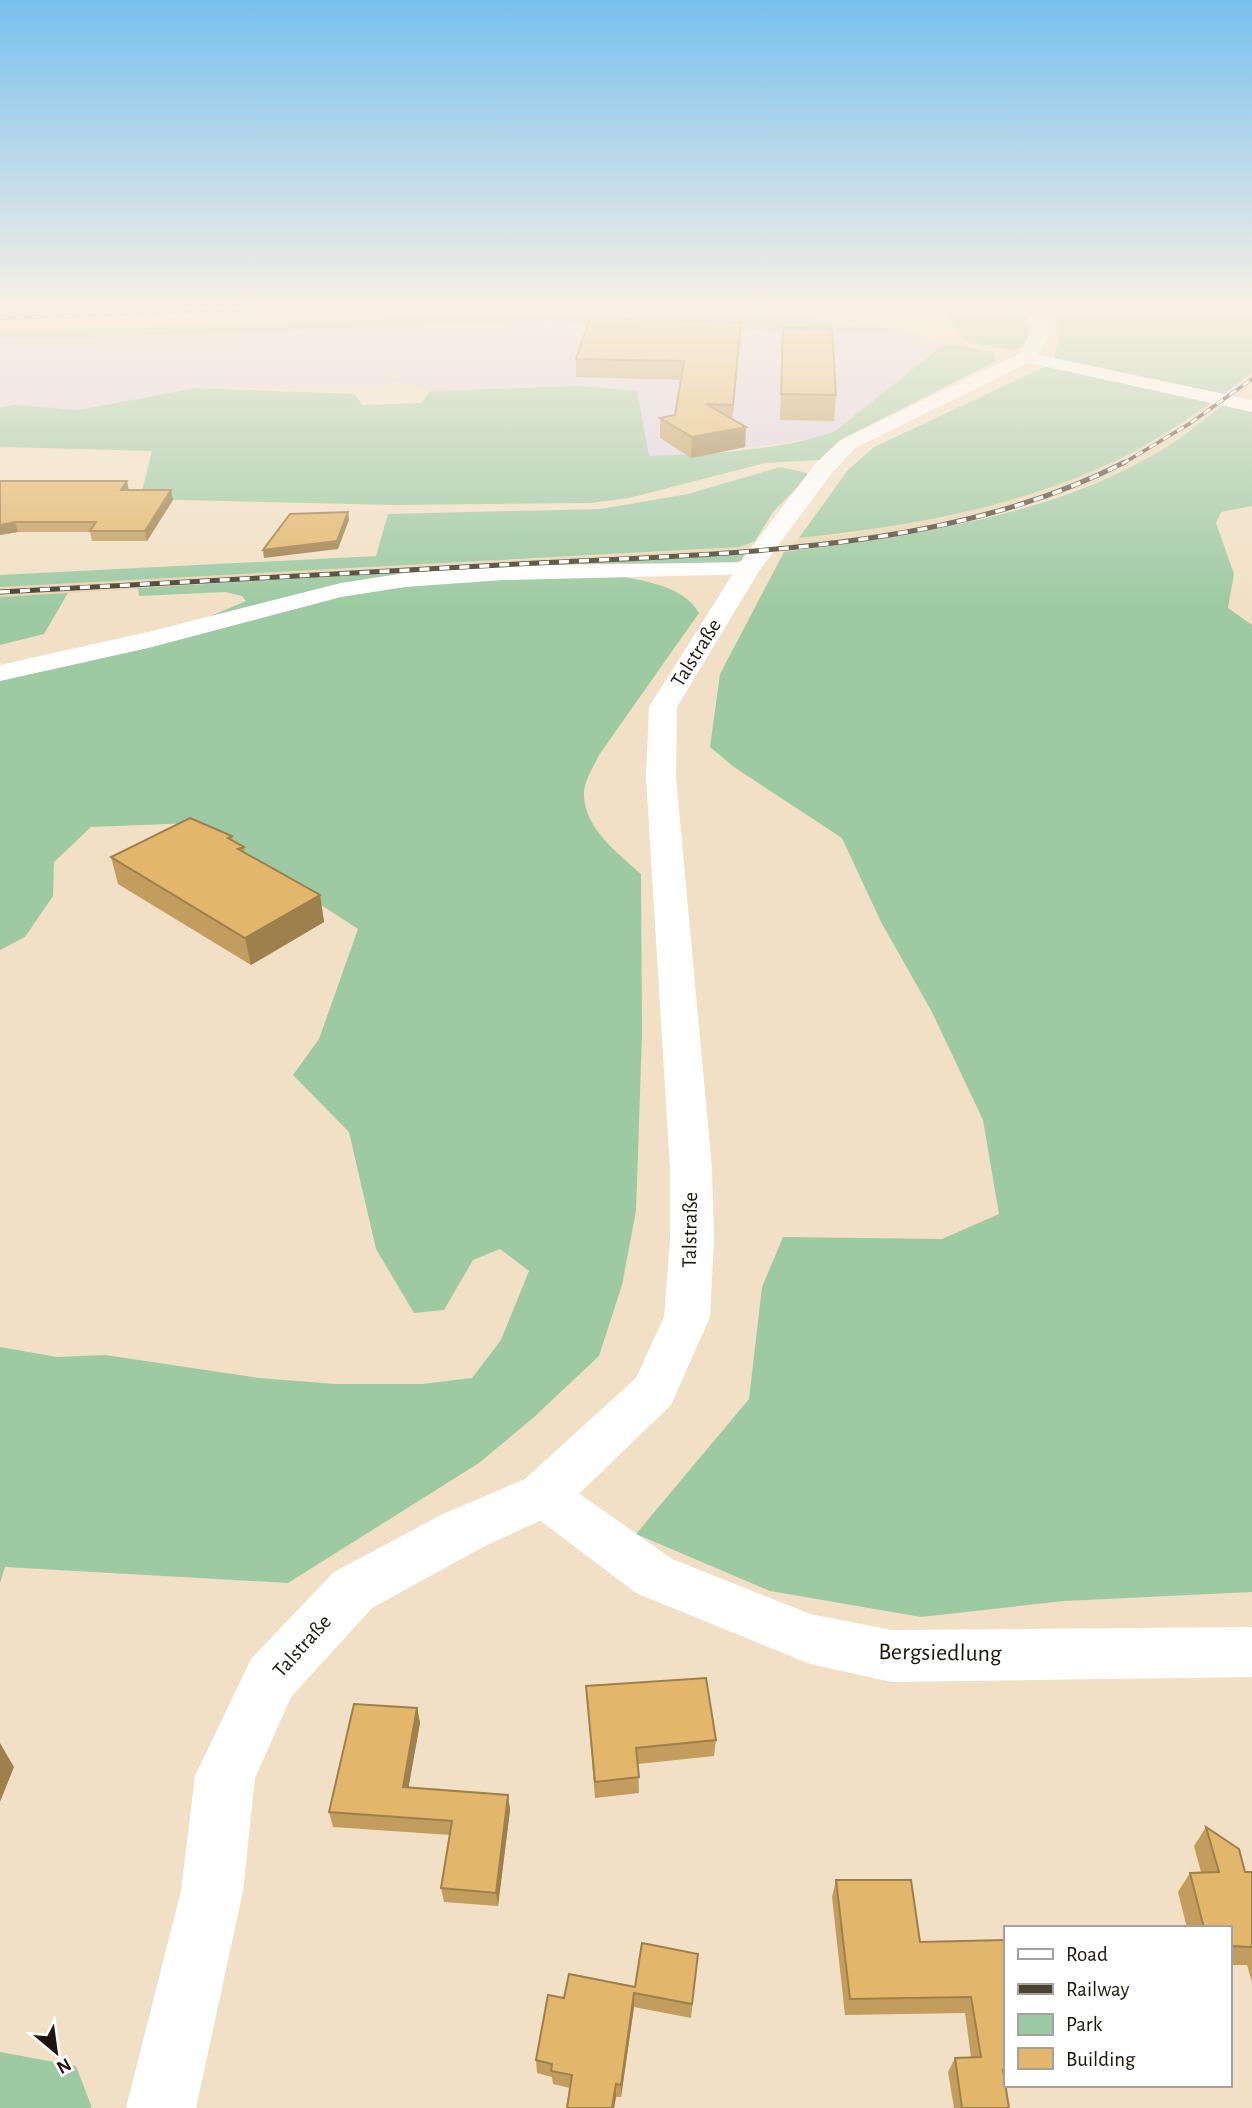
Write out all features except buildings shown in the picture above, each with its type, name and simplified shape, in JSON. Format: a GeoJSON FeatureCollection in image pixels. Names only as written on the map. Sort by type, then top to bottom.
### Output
{"type":"FeatureCollection","features":[{"type":"Feature","properties":{"kind":"street","name":"Talstraße"},"geometry":{"type":"LineString","coordinates":[[162,2108],[212,1891],[225,1776],[271,1678],[353,1590],[462,1531],[543,1495],[654,1391],[687,1317],[692,1240],[691,1169],[660,728],[663,707],[738,585],[824,468],[848,444],[921,408]]}},
{"type":"Feature","properties":{"kind":"street"},"geometry":{"type":"LineString","coordinates":[[3,674],[356,587],[432,578],[580,569],[653,572],[738,585]]}},
{"type":"Feature","properties":{"kind":"street"},"geometry":{"type":"LineString","coordinates":[[653,572],[738,585]]}},
{"type":"Feature","properties":{"kind":"street","name":"Bergsiedlung"},"geometry":{"type":"LineString","coordinates":[[543,1495],[654,1576],[810,1639],[892,1656],[1252,1651]]}},
{"type":"Feature","properties":{"kind":"shaded area"},"geometry":{"type":"Polygon","coordinates":[[[0,408],[85,408],[0,424],[0,408]]]}},
{"type":"Feature","properties":{"kind":"shaded area"},"geometry":{"type":"Polygon","coordinates":[[[639,408],[863,408],[835,431],[816,438],[703,454],[648,457],[639,408]]]}},
{"type":"Feature","properties":{"kind":"shaded area"},"geometry":{"type":"Polygon","coordinates":[[[1202,408],[1220,408],[1154,455],[1110,477],[1058,496],[924,531],[784,552],[799,538],[855,533],[951,516],[1067,481],[1145,446],[1202,408]]]}},
{"type":"Feature","properties":{"kind":"shaded area"},"geometry":{"type":"Polygon","coordinates":[[[755,541],[745,552],[669,559],[0,597],[0,587],[631,554],[740,547],[755,541]]]}},
{"type":"Feature","properties":{"kind":"green space"},"geometry":{"type":"Polygon","coordinates":[[[0,408],[640,408],[649,456],[768,447],[815,438],[835,431],[863,408],[902,408],[840,440],[819,460],[765,463],[629,498],[590,503],[394,505],[140,499],[152,451],[0,447],[0,408]]]}},
{"type":"Feature","properties":{"kind":"green space"},"geometry":{"type":"Polygon","coordinates":[[[956,408],[1202,408],[1132,453],[1043,490],[922,521],[799,538],[848,470],[874,447],[956,408]]]}},
{"type":"Feature","properties":{"kind":"green space"},"geometry":{"type":"Polygon","coordinates":[[[1220,408],[1252,409],[1252,506],[1221,512],[1216,523],[1234,574],[1228,608],[1252,625],[1252,1592],[1064,1601],[921,1617],[770,1591],[636,1534],[749,1399],[762,1287],[783,1237],[942,1239],[999,1214],[983,1120],[932,1012],[881,922],[842,838],[734,767],[710,747],[720,674],[784,552],[926,531],[1020,509],[1066,495],[1110,477],[1181,437],[1220,408]]]}},
{"type":"Feature","properties":{"kind":"green space"},"geometry":{"type":"Polygon","coordinates":[[[780,467],[807,473],[807,477],[773,512],[755,541],[740,547],[0,587],[0,575],[376,556],[388,514],[600,509],[688,494],[780,467]]]}},
{"type":"Feature","properties":{"kind":"green space"},"geometry":{"type":"Polygon","coordinates":[[[745,552],[742,560],[733,564],[580,564],[488,570],[352,591],[175,626],[199,621],[246,601],[242,596],[225,592],[139,596],[138,588],[745,552]]]}},
{"type":"Feature","properties":{"kind":"green space"},"geometry":{"type":"Polygon","coordinates":[[[614,575],[673,590],[683,596],[699,613],[599,755],[584,791],[586,808],[597,830],[641,874],[642,1034],[636,1211],[622,1285],[599,1356],[533,1418],[479,1463],[288,1583],[5,1567],[0,1583],[0,1347],[57,1357],[105,1355],[259,1378],[335,1384],[422,1384],[472,1378],[501,1340],[529,1271],[500,1249],[473,1260],[444,1310],[414,1313],[376,1249],[349,1132],[293,1075],[319,1039],[358,929],[195,823],[91,827],[54,862],[53,896],[25,937],[0,950],[0,676],[134,651],[304,603],[369,591],[451,582],[614,575]]]}},
{"type":"Feature","properties":{"kind":"green space"},"geometry":{"type":"Polygon","coordinates":[[[68,593],[44,634],[0,645],[0,597],[68,593]]]}},
{"type":"Feature","properties":{"kind":"green space"},"geometry":{"type":"Polygon","coordinates":[[[0,2052],[76,2066],[92,2108],[0,2108],[0,2052]]]}},
{"type":"Feature","properties":{"kind":"railway"},"geometry":{"type":"LineString","coordinates":[[1122,464],[1211,408]]}},
{"type":"Feature","properties":{"kind":"railway"},"geometry":{"type":"LineString","coordinates":[[0,592],[686,556],[838,542],[913,531],[986,514],[1057,492],[1125,462]]}}]}
